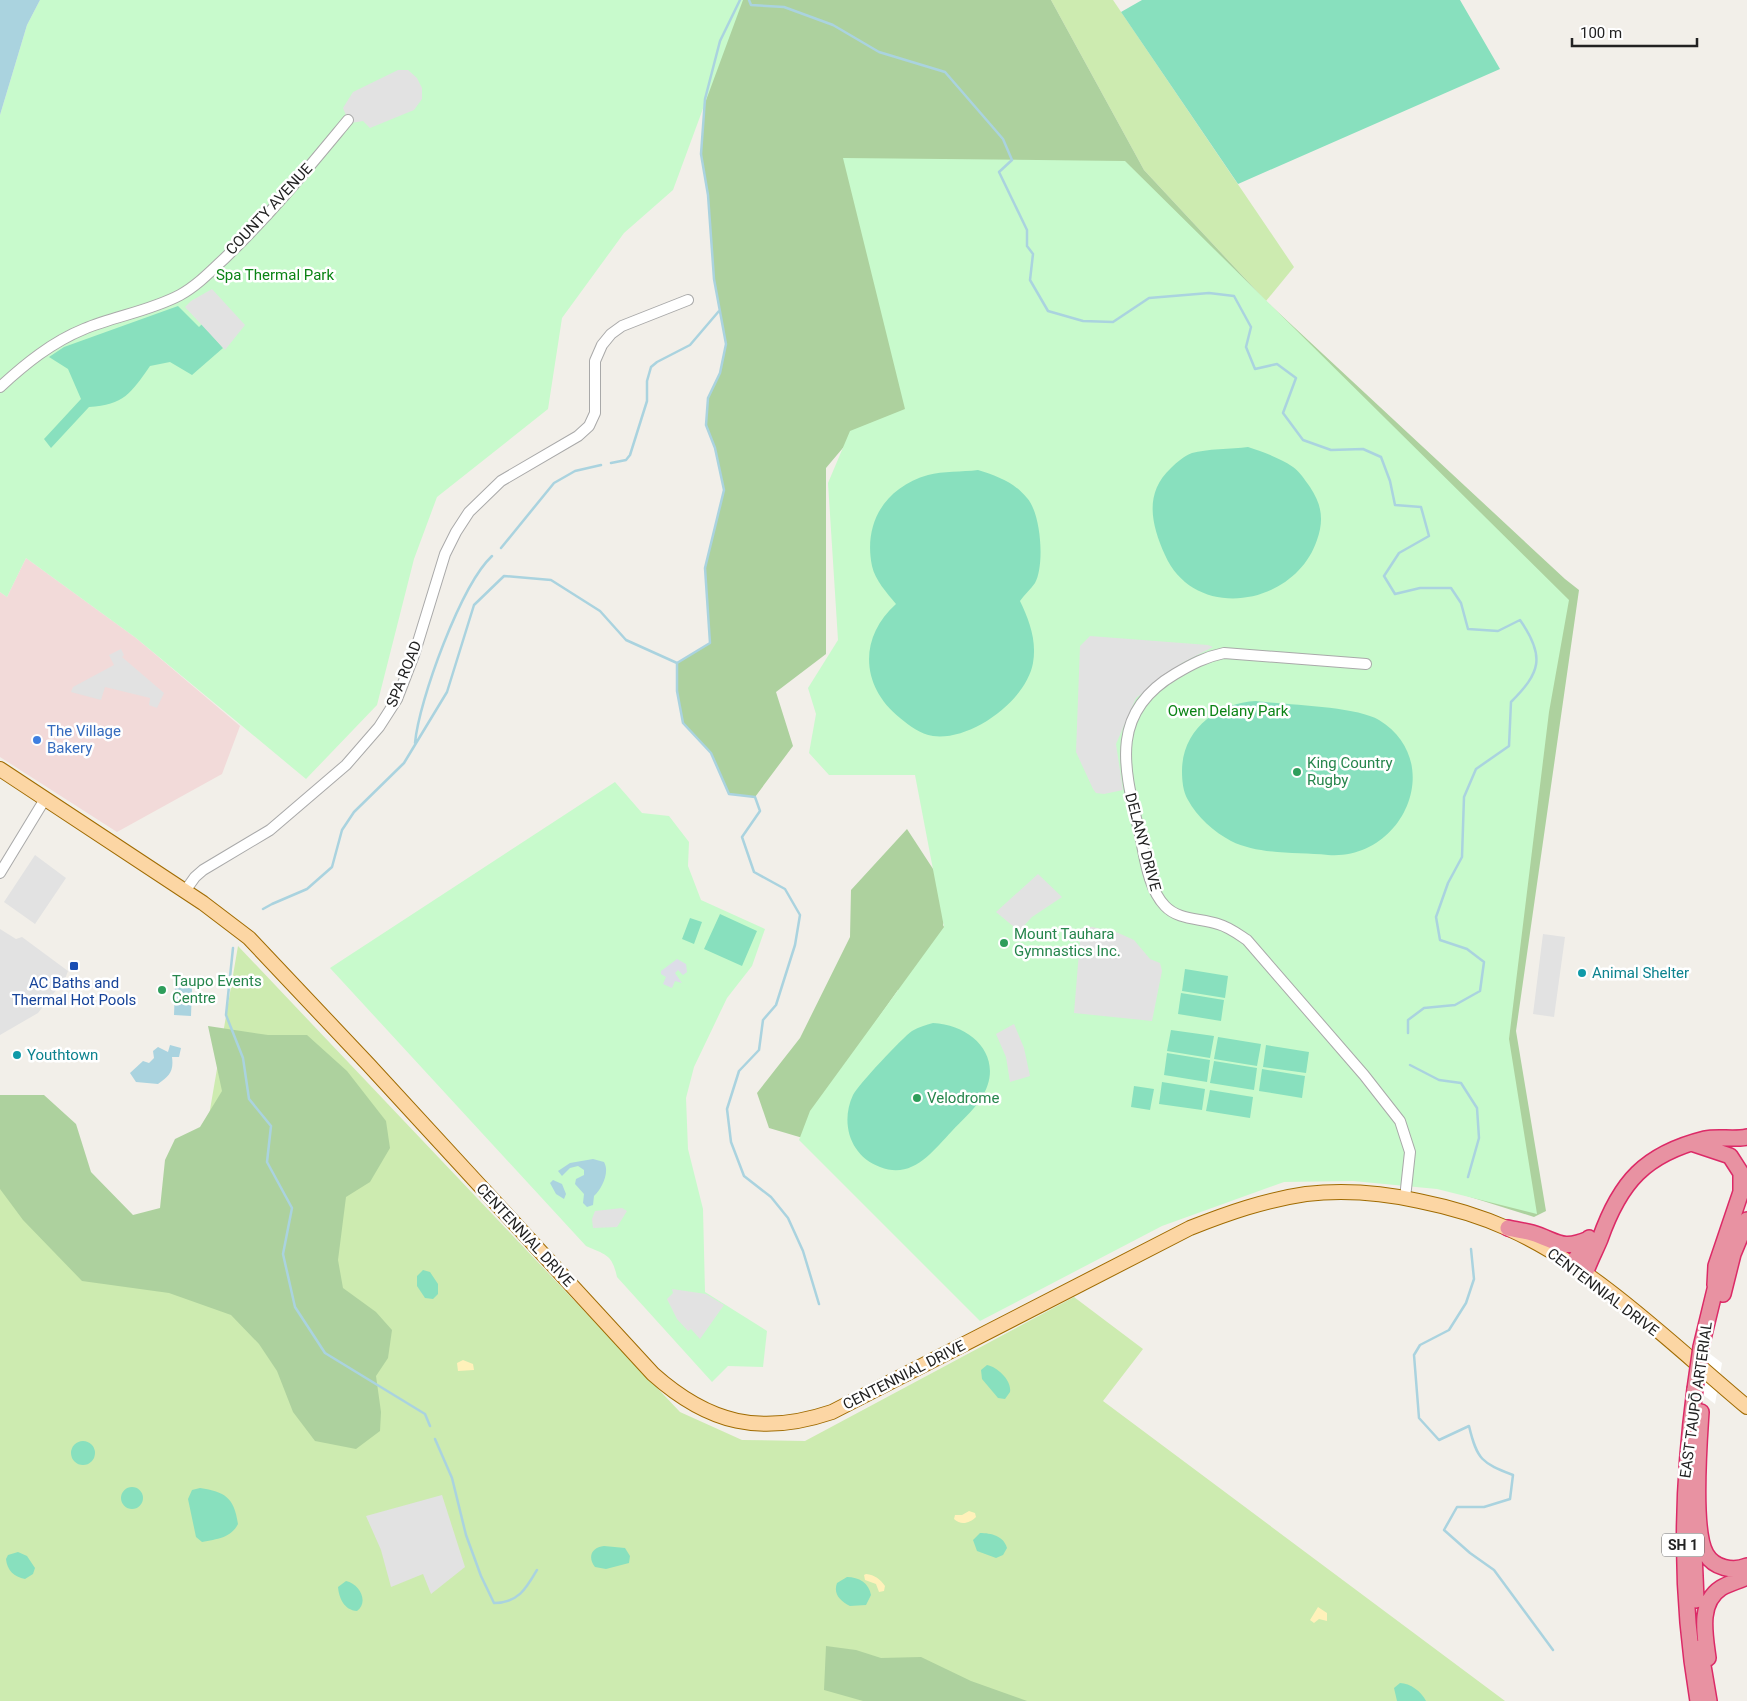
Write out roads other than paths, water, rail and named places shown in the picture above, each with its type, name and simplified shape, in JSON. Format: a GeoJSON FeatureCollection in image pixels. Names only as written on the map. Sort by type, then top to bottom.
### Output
{"type":"FeatureCollection","features":[{"type":"Feature","properties":{"kind":"highway"},"geometry":{"type":"LineString","coordinates":[[1585,1274],[1603,1226],[1622,1189],[1640,1170],[1662,1154],[1707,1138],[1747,1137]]}},
{"type":"Feature","properties":{"kind":"highway"},"geometry":{"type":"LineString","coordinates":[[1692,1143],[1730,1156],[1742,1173],[1741,1192],[1716,1266],[1715,1285]]}},
{"type":"Feature","properties":{"kind":"highway","name":"EAST TAUPŌ ARTERIAL"},"geometry":{"type":"LineString","coordinates":[[1710,1701],[1699,1642],[1694,1561],[1693,1474],[1700,1397],[1715,1285],[1747,1195]]}},
{"type":"Feature","properties":{"kind":"highway","name":"EAST TAUPŌ ARTERIAL"},"geometry":{"type":"LineString","coordinates":[[1706,1351],[1733,1254],[1747,1220]]}},
{"type":"Feature","properties":{"kind":"highway"},"geometry":{"type":"LineString","coordinates":[[1572,1265],[1594,1232],[1603,1226]]}},
{"type":"Feature","properties":{"kind":"highway"},"geometry":{"type":"LineString","coordinates":[[1508,1228],[1534,1234],[1563,1246],[1589,1239]]}},
{"type":"Feature","properties":{"kind":"highway"},"geometry":{"type":"LineString","coordinates":[[1700,1397],[1698,1478],[1702,1545],[1711,1561],[1719,1566],[1727,1569],[1747,1566]]}},
{"type":"Feature","properties":{"kind":"highway","name":"EAST TAUPŌ ARTERIAL"},"geometry":{"type":"LineString","coordinates":[[1698,1701],[1683,1564],[1686,1455],[1700,1397]]}},
{"type":"Feature","properties":{"kind":"highway"},"geometry":{"type":"LineString","coordinates":[[1710,1701],[1704,1621],[1708,1604],[1721,1588],[1747,1577]]}},
{"type":"Feature","properties":{"kind":"main road"},"geometry":{"type":"LineString","coordinates":[[0,769],[185,891]]}},
{"type":"Feature","properties":{"kind":"main road","name":"CENTENNIAL DRIVE"},"geometry":{"type":"LineString","coordinates":[[185,891],[226,918],[288,977],[652,1374],[690,1404],[728,1420],[748,1424],[789,1424],[832,1412],[1167,1239],[1250,1206],[1307,1194],[1357,1193],[1405,1198],[1452,1209],[1508,1228],[1585,1274],[1648,1323],[1747,1408]]}},
{"type":"Feature","properties":{"kind":"street","name":"COUNTY AVENUE"},"geometry":{"type":"LineString","coordinates":[[0,387],[22,366],[57,341],[85,328],[145,310],[180,295],[202,279],[289,192],[348,120]]}},
{"type":"Feature","properties":{"kind":"street","name":"SPA ROAD"},"geometry":{"type":"LineString","coordinates":[[185,891],[194,877],[203,870],[270,830],[346,765],[379,727],[397,699],[408,672],[445,554],[469,512],[501,481],[578,436],[589,426],[595,413],[595,361],[602,345],[611,334],[622,326],[688,300]]}},
{"type":"Feature","properties":{"kind":"street","name":"DELANY DRIVE"},"geometry":{"type":"LineString","coordinates":[[1366,664],[1224,653],[1204,657],[1165,680],[1142,699],[1132,718],[1125,748],[1126,775],[1156,896],[1174,913],[1230,928],[1247,940],[1364,1075],[1396,1116],[1408,1142],[1410,1152],[1405,1198]]}},
{"type":"Feature","properties":{"kind":"street"},"geometry":{"type":"LineString","coordinates":[[0,873],[45,799]]}},
{"type":"Feature","properties":{"kind":"water"},"geometry":{"type":"Polygon","coordinates":[[[0,0],[40,0],[27,25],[0,115],[0,0]]]}},
{"type":"Feature","properties":{"kind":"water"},"geometry":{"type":"Polygon","coordinates":[[[175,987],[192,988],[191,1016],[174,1015],[175,987]]]}},
{"type":"Feature","properties":{"kind":"water"},"geometry":{"type":"Polygon","coordinates":[[[170,1045],[181,1048],[179,1057],[172,1057],[172,1066],[168,1076],[158,1084],[136,1082],[130,1073],[143,1061],[149,1063],[154,1058],[153,1051],[158,1047],[168,1052],[170,1045]]]}},
{"type":"Feature","properties":{"kind":"water"},"geometry":{"type":"Polygon","coordinates":[[[593,1159],[604,1162],[606,1175],[600,1189],[594,1196],[593,1205],[587,1207],[583,1203],[584,1194],[575,1184],[576,1179],[584,1175],[584,1170],[578,1166],[570,1168],[562,1176],[558,1171],[570,1163],[593,1159]]]}},
{"type":"Feature","properties":{"kind":"water"},"geometry":{"type":"Polygon","coordinates":[[[553,1180],[562,1184],[566,1194],[564,1199],[556,1194],[550,1183],[553,1180]]]}},
{"type":"Feature","properties":{"kind":"waterway"},"geometry":{"type":"LineString","coordinates":[[677,663],[710,643],[705,568],[724,490],[715,448],[706,425],[708,398],[720,373],[726,344],[714,279],[708,195],[701,154],[705,99],[720,41],[740,0]]}},
{"type":"Feature","properties":{"kind":"waterway"},"geometry":{"type":"LineString","coordinates":[[749,0],[751,5],[784,7],[833,25],[879,52],[945,72],[1003,139],[1012,160],[999,172],[1027,230],[1027,246],[1033,254],[1030,280],[1048,311],[1083,321],[1113,322],[1149,298],[1209,293],[1234,296],[1251,327],[1246,347],[1255,369],[1277,364],[1296,378],[1283,413],[1303,440],[1331,450],[1363,449],[1381,457],[1390,481],[1395,505],[1421,507],[1429,536],[1399,553],[1384,576],[1395,594],[1420,588],[1451,588],[1461,603],[1468,629],[1498,631],[1520,620],[1534,644],[1536,664],[1528,682],[1511,702],[1509,746],[1476,769],[1464,797],[1462,857],[1448,883],[1436,917],[1440,940],[1467,949],[1484,962],[1480,991],[1455,1005],[1424,1008],[1408,1020],[1408,1033]]}},
{"type":"Feature","properties":{"kind":"waterway"},"geometry":{"type":"LineString","coordinates":[[611,463],[626,460],[630,455],[647,401],[647,381],[651,367],[690,345],[719,311]]}},
{"type":"Feature","properties":{"kind":"waterway"},"geometry":{"type":"LineString","coordinates":[[501,548],[554,483],[575,471],[601,465]]}},
{"type":"Feature","properties":{"kind":"waterway"},"geometry":{"type":"LineString","coordinates":[[415,743],[424,700],[443,644],[467,591],[492,556]]}},
{"type":"Feature","properties":{"kind":"waterway"},"geometry":{"type":"LineString","coordinates":[[263,909],[307,889],[332,867],[342,830],[354,812],[404,763],[447,692],[474,605],[504,576],[551,580],[600,611],[626,640],[677,663]]}},
{"type":"Feature","properties":{"kind":"waterway"},"geometry":{"type":"LineString","coordinates":[[677,663],[677,691],[683,723],[711,753],[729,794],[755,797],[760,811],[742,837],[754,872],[785,889],[800,915],[795,945],[776,1005],[763,1020],[759,1050],[739,1071],[727,1109],[731,1142],[744,1176],[771,1197],[788,1218],[803,1251],[819,1304]]}},
{"type":"Feature","properties":{"kind":"waterway"},"geometry":{"type":"LineString","coordinates":[[233,948],[226,1015],[243,1058],[249,1099],[271,1126],[267,1162],[292,1208],[283,1254],[295,1307],[325,1353],[425,1414],[430,1426]]}},
{"type":"Feature","properties":{"kind":"waterway"},"geometry":{"type":"LineString","coordinates":[[1410,1065],[1439,1080],[1461,1083],[1477,1108],[1479,1138],[1468,1177]]}},
{"type":"Feature","properties":{"kind":"waterway"},"geometry":{"type":"LineString","coordinates":[[1471,1249],[1474,1279],[1466,1303],[1449,1330],[1420,1345],[1414,1355],[1419,1418],[1439,1440],[1469,1426],[1475,1446],[1482,1459],[1494,1467],[1513,1475],[1510,1499],[1484,1507],[1457,1507],[1444,1530],[1470,1553],[1494,1570],[1553,1650]]}},
{"type":"Feature","properties":{"kind":"waterway"},"geometry":{"type":"LineString","coordinates":[[435,1439],[452,1478],[466,1535],[481,1576],[494,1603],[509,1601],[515,1598],[525,1589],[537,1570]]}},
{"type":"Feature","properties":{"kind":"place","name":"The Village Bakery"},"geometry":{"type":"Point","coordinates":[37,740]}},
{"type":"Feature","properties":{"kind":"place","name":"King Country Rugby"},"geometry":{"type":"Point","coordinates":[1297,772]}},
{"type":"Feature","properties":{"kind":"place","name":"Mount Tauhara Gymnastics Inc."},"geometry":{"type":"Point","coordinates":[1004,943]}},
{"type":"Feature","properties":{"kind":"place","name":"AC Baths and Thermal Hot Pools"},"geometry":{"type":"Point","coordinates":[74,966]}},
{"type":"Feature","properties":{"kind":"place","name":"Animal Shelter"},"geometry":{"type":"Point","coordinates":[1582,973]}},
{"type":"Feature","properties":{"kind":"place","name":"Taupo Events Centre"},"geometry":{"type":"Point","coordinates":[162,990]}},
{"type":"Feature","properties":{"kind":"place","name":"Youthtown"},"geometry":{"type":"Point","coordinates":[17,1055]}},
{"type":"Feature","properties":{"kind":"place","name":"Velodrome"},"geometry":{"type":"Point","coordinates":[917,1098]}},
{"type":"Feature","properties":{"kind":"park label","name":"Spa Thermal Park"},"geometry":{"type":"Point","coordinates":[275,275]}},
{"type":"Feature","properties":{"kind":"park label","name":"Owen Delany Park"},"geometry":{"type":"Point","coordinates":[1228,711]}}]}
